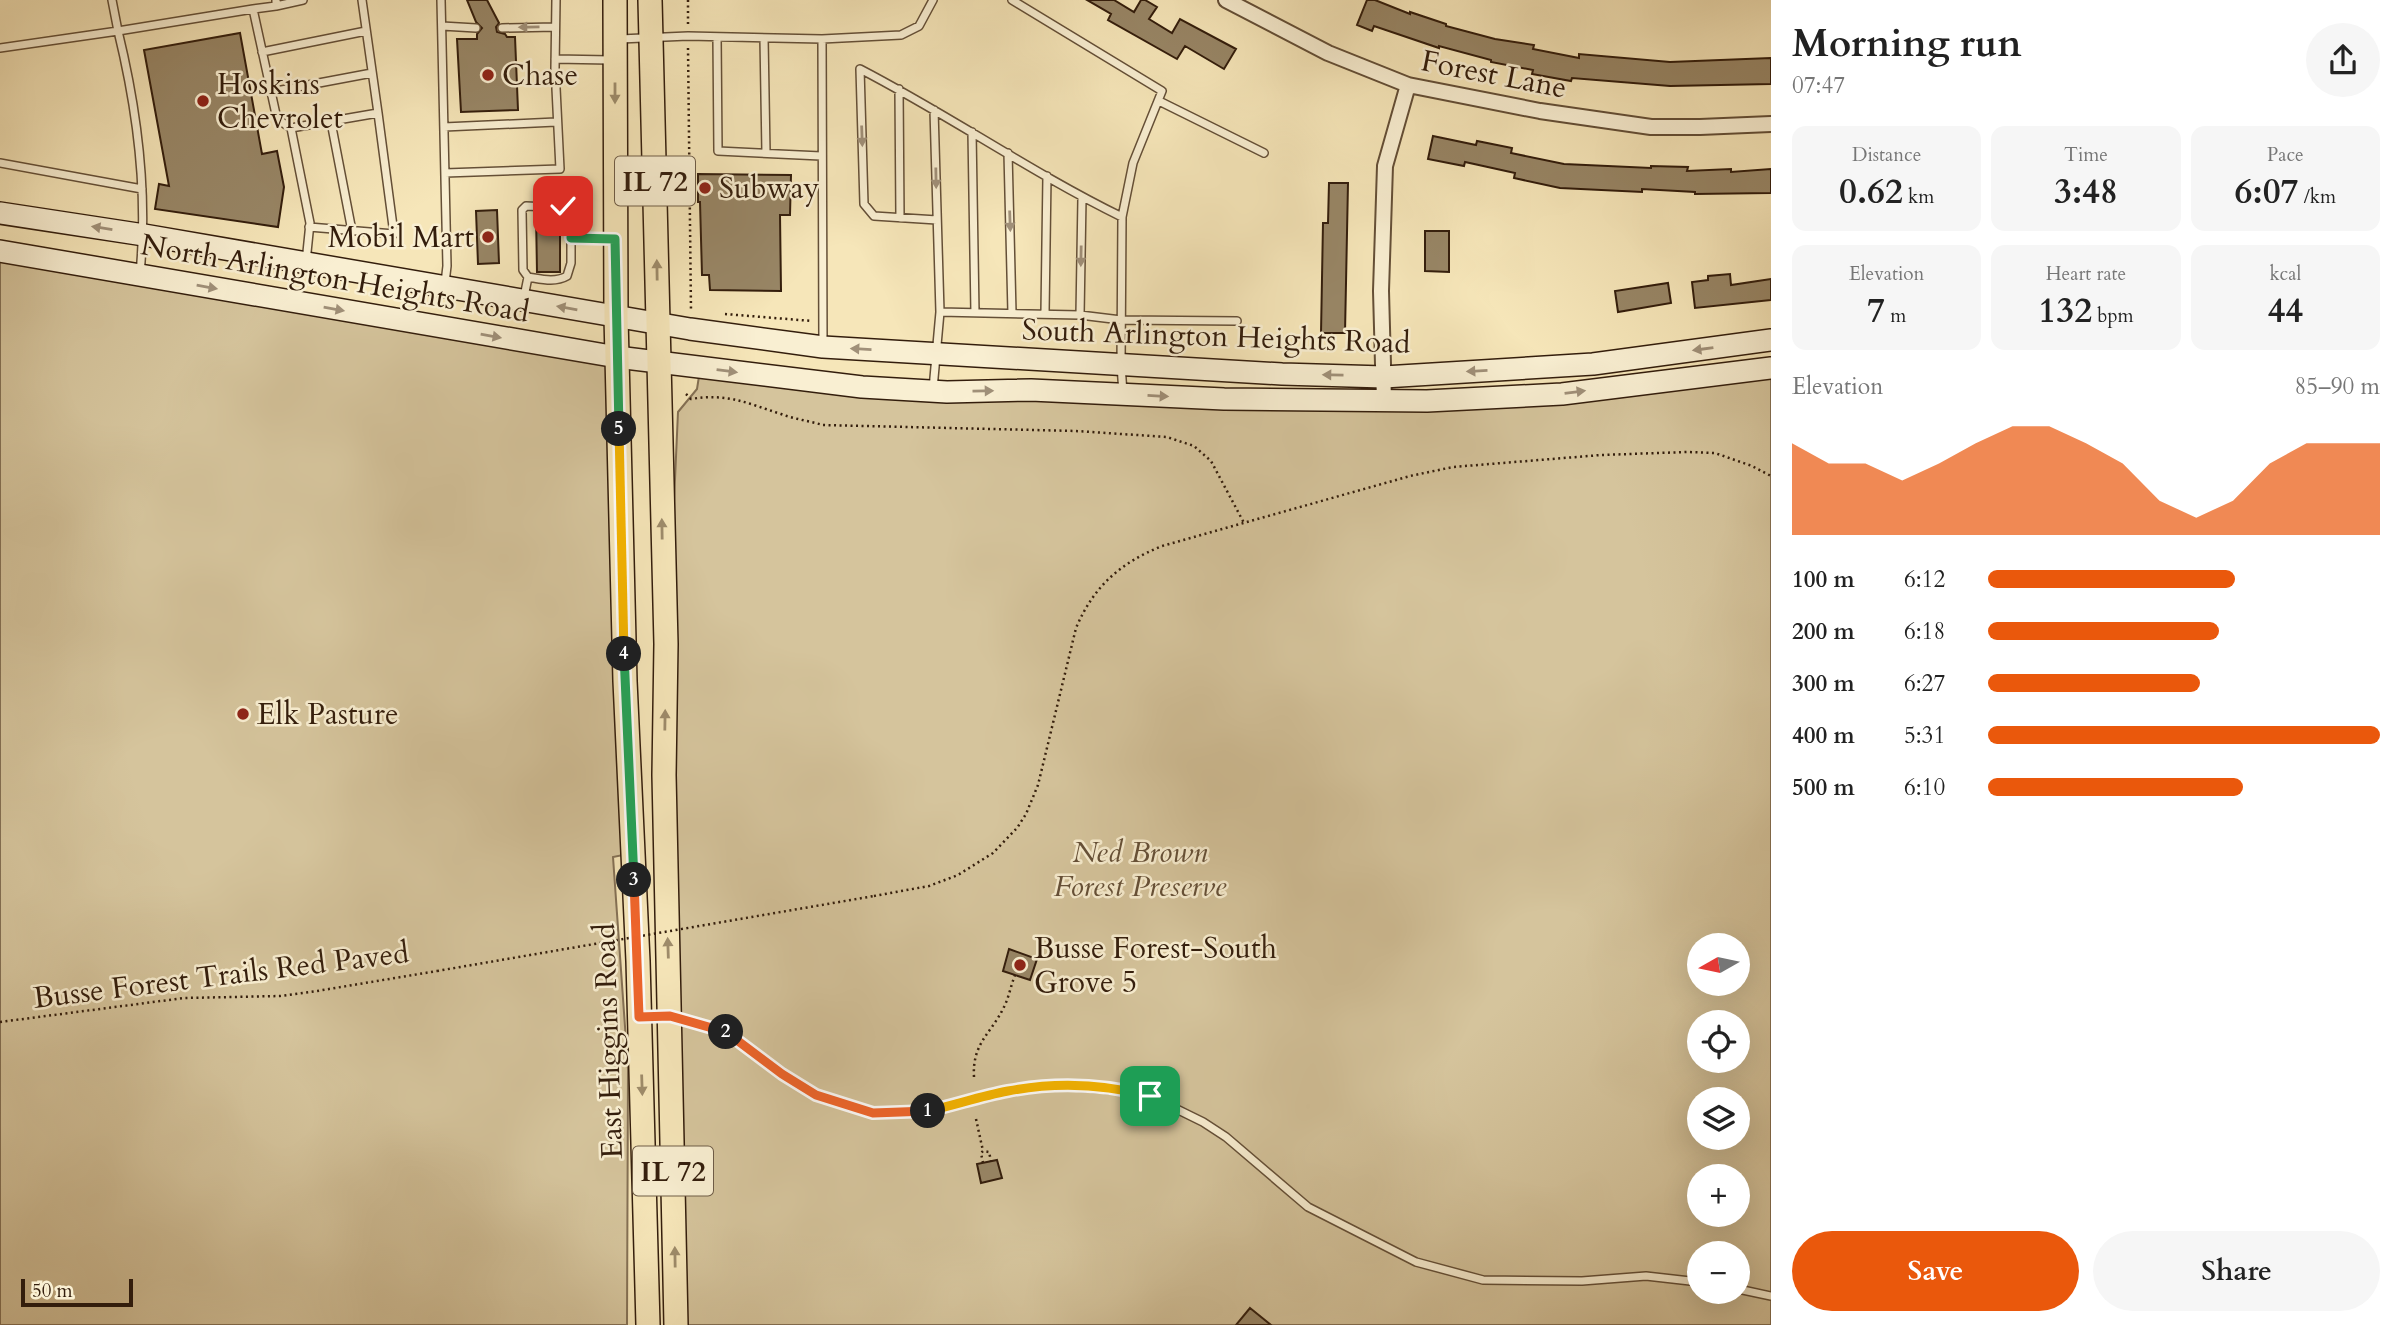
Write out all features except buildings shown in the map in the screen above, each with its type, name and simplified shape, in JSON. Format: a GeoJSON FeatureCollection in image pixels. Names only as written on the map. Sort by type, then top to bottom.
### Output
{"type":"FeatureCollection","features":[{"type":"Feature","properties":{"kind":"main road","name":"East Higgins Road"},"geometry":{"type":"LineString","coordinates":[[615,0],[615,317],[648,1325]]}},
{"type":"Feature","properties":{"kind":"main road","name":"East Higgins Road"},"geometry":{"type":"LineString","coordinates":[[650,0],[666,644],[664,775],[676,1325]]}},
{"type":"Feature","properties":{"kind":"main road","name":"North Arlington Heights Road"},"geometry":{"type":"LineString","coordinates":[[0,213],[144,234],[659,324]]}},
{"type":"Feature","properties":{"kind":"main road","name":"North Arlington Heights Road"},"geometry":{"type":"LineString","coordinates":[[0,251],[659,363]]}},
{"type":"Feature","properties":{"kind":"main road","name":"South Arlington Heights Road"},"geometry":{"type":"LineString","coordinates":[[659,324],[823,347],[1282,374],[1384,377],[1593,364],[1771,340]]}},
{"type":"Feature","properties":{"kind":"main road","name":"South Arlington Heights Road"},"geometry":{"type":"LineString","coordinates":[[659,363],[849,386],[933,391],[1031,390],[1224,399],[1384,401],[1562,394],[1771,368]]}},
{"type":"Feature","properties":{"kind":"street","name":"Forest Lane"},"geometry":{"type":"LineString","coordinates":[[1226,0],[1328,53],[1408,86],[1540,111],[1651,127],[1771,124]]}},
{"type":"Feature","properties":{"kind":"street"},"geometry":{"type":"LineString","coordinates":[[1384,401],[1381,291],[1385,166],[1408,86]]}},
{"type":"Feature","properties":{"kind":"lane"},"geometry":{"type":"LineString","coordinates":[[111,0],[127,71],[142,189],[144,234],[140,275]]}},
{"type":"Feature","properties":{"kind":"lane"},"geometry":{"type":"LineString","coordinates":[[0,48],[303,0]]}},
{"type":"Feature","properties":{"kind":"lane"},"geometry":{"type":"LineString","coordinates":[[309,227],[394,234],[362,0]]}},
{"type":"Feature","properties":{"kind":"lane"},"geometry":{"type":"LineString","coordinates":[[441,0],[447,265],[444,287]]}},
{"type":"Feature","properties":{"kind":"lane"},"geometry":{"type":"LineString","coordinates":[[445,173],[560,169],[556,122],[556,0]]}},
{"type":"Feature","properties":{"kind":"lane"},"geometry":{"type":"LineString","coordinates":[[555,59],[615,49],[650,39],[688,36],[822,39],[901,35],[919,26],[933,0]]}},
{"type":"Feature","properties":{"kind":"lane"},"geometry":{"type":"LineString","coordinates":[[1012,0],[1162,92],[1133,163],[1122,217],[1123,394]]}},
{"type":"Feature","properties":{"kind":"lane"},"geometry":{"type":"LineString","coordinates":[[253,9],[277,119],[291,128],[378,113]]}},
{"type":"Feature","properties":{"kind":"lane"},"geometry":{"type":"LineString","coordinates":[[442,26],[476,28]]}},
{"type":"Feature","properties":{"kind":"lane"},"geometry":{"type":"LineString","coordinates":[[502,28],[555,27]]}},
{"type":"Feature","properties":{"kind":"lane"},"geometry":{"type":"LineString","coordinates":[[262,52],[366,32]]}},
{"type":"Feature","properties":{"kind":"lane"},"geometry":{"type":"LineString","coordinates":[[717,37],[718,151],[821,156]]}},
{"type":"Feature","properties":{"kind":"lane"},"geometry":{"type":"LineString","coordinates":[[764,38],[766,153]]}},
{"type":"Feature","properties":{"kind":"lane"},"geometry":{"type":"LineString","coordinates":[[822,39],[823,347]]}},
{"type":"Feature","properties":{"kind":"lane"},"geometry":{"type":"LineString","coordinates":[[937,220],[874,216],[864,204],[860,69],[899,89],[1082,198],[1122,217]]}},
{"type":"Feature","properties":{"kind":"lane"},"geometry":{"type":"LineString","coordinates":[[271,92],[372,73]]}},
{"type":"Feature","properties":{"kind":"lane"},"geometry":{"type":"LineString","coordinates":[[899,89],[900,218]]}},
{"type":"Feature","properties":{"kind":"lane"},"geometry":{"type":"LineString","coordinates":[[1159,101],[1264,153]]}},
{"type":"Feature","properties":{"kind":"lane"},"geometry":{"type":"LineString","coordinates":[[933,391],[940,312],[934,110]]}},
{"type":"Feature","properties":{"kind":"lane"},"geometry":{"type":"LineString","coordinates":[[331,121],[352,231]]}},
{"type":"Feature","properties":{"kind":"lane"},"geometry":{"type":"LineString","coordinates":[[444,127],[556,122]]}},
{"type":"Feature","properties":{"kind":"lane"},"geometry":{"type":"LineString","coordinates":[[291,128],[309,227],[306,263]]}},
{"type":"Feature","properties":{"kind":"lane"},"geometry":{"type":"LineString","coordinates":[[972,132],[975,313]]}},
{"type":"Feature","properties":{"kind":"lane"},"geometry":{"type":"LineString","coordinates":[[1008,153],[1012,313]]}},
{"type":"Feature","properties":{"kind":"lane"},"geometry":{"type":"LineString","coordinates":[[0,163],[142,189]]}},
{"type":"Feature","properties":{"kind":"lane"},"geometry":{"type":"LineString","coordinates":[[1045,313],[1047,176]]}},
{"type":"Feature","properties":{"kind":"lane"},"geometry":{"type":"LineString","coordinates":[[1080,315],[1082,198]]}},
{"type":"Feature","properties":{"kind":"lane"},"geometry":{"type":"LineString","coordinates":[[526,206],[569,208],[572,218],[571,238],[567,276],[561,280],[549,281],[528,277],[523,270],[522,210],[526,206]]}},
{"type":"Feature","properties":{"kind":"lane"},"geometry":{"type":"LineString","coordinates":[[571,238],[615,239]]}},
{"type":"Feature","properties":{"kind":"lane"},"geometry":{"type":"LineString","coordinates":[[523,300],[528,277]]}},
{"type":"Feature","properties":{"kind":"lane"},"geometry":{"type":"LineString","coordinates":[[940,312],[1045,313],[1121,320],[1237,321]]}},
{"type":"Feature","properties":{"kind":"lane"},"geometry":{"type":"LineString","coordinates":[[639,1017],[670,1016],[730,1033],[782,1074],[816,1095],[873,1113],[929,1111],[1009,1091],[1051,1085],[1129,1090],[1150,1096],[1194,1117],[1226,1137],[1308,1207],[1416,1262],[1483,1280],[1582,1281],[1646,1276],[1687,1281]]}},
{"type":"Feature","properties":{"kind":"lane"},"geometry":{"type":"LineString","coordinates":[[1750,1292],[1771,1296]]}},
{"type":"Feature","properties":{"kind":"path"},"geometry":{"type":"LineString","coordinates":[[688,0],[691,311]]}},
{"type":"Feature","properties":{"kind":"path"},"geometry":{"type":"LineString","coordinates":[[717,313],[822,322]]}},
{"type":"Feature","properties":{"kind":"path"},"geometry":{"type":"LineString","coordinates":[[686,394],[691,399],[733,397],[784,416],[823,425],[1076,431],[1167,437],[1194,446],[1211,461],[1244,523]]}},
{"type":"Feature","properties":{"kind":"path","name":"Busse Forest Trails Red Paved"},"geometry":{"type":"LineString","coordinates":[[0,1022],[184,998],[280,996],[317,992],[929,886],[958,875],[993,853],[1017,828],[1026,814],[1038,785],[1076,628],[1082,614],[1114,572],[1140,555],[1162,546],[1410,476],[1453,467],[1601,455],[1687,452],[1715,453],[1771,476]]}},
{"type":"Feature","properties":{"kind":"path"},"geometry":{"type":"LineString","coordinates":[[974,1077],[978,1047],[1003,1009],[1015,975]]}},
{"type":"Feature","properties":{"kind":"path"},"geometry":{"type":"LineString","coordinates":[[976,1119],[984,1151],[981,1153],[983,1163]]}},
{"type":"Feature","properties":{"kind":"path"},"geometry":{"type":"LineString","coordinates":[[984,1151],[989,1152],[991,1161]]}},
{"type":"Feature","properties":{"kind":"green space"},"geometry":{"type":"Polygon","coordinates":[[[0,255],[617,357],[633,853],[613,857],[628,1069],[627,1325],[0,1325],[0,255]]]}},
{"type":"Feature","properties":{"kind":"green space","name":"Ned Brown Forest Preserve"},"geometry":{"type":"Polygon","coordinates":[[[1771,368],[1771,1325],[677,1325],[665,703],[678,412],[697,389],[700,370],[743,376],[1427,401],[1771,368]]]}},
{"type":"Feature","properties":{"kind":"place","name":"Chase"},"geometry":{"type":"Point","coordinates":[488,75]}},
{"type":"Feature","properties":{"kind":"place","name":"Hoskins Chevrolet"},"geometry":{"type":"Point","coordinates":[203,101]}},
{"type":"Feature","properties":{"kind":"place","name":"Subway"},"geometry":{"type":"Point","coordinates":[705,188]}},
{"type":"Feature","properties":{"kind":"place","name":"Mobil Mart"},"geometry":{"type":"Point","coordinates":[488,237]}},
{"type":"Feature","properties":{"kind":"place","name":"Elk Pasture"},"geometry":{"type":"Point","coordinates":[243,714]}},
{"type":"Feature","properties":{"kind":"place","name":"Busse Forest-South Grove 5"},"geometry":{"type":"Point","coordinates":[1020,965]}},
{"type":"Feature","properties":{"kind":"route"},"geometry":{"type":"LineString","coordinates":[[563,206],[569,208],[572,218],[571,238],[615,239],[625,681],[639,1017],[670,1016],[730,1033],[782,1074],[816,1095],[873,1113],[929,1111],[1009,1091],[1051,1085],[1129,1090],[1150,1096]]}}]}
